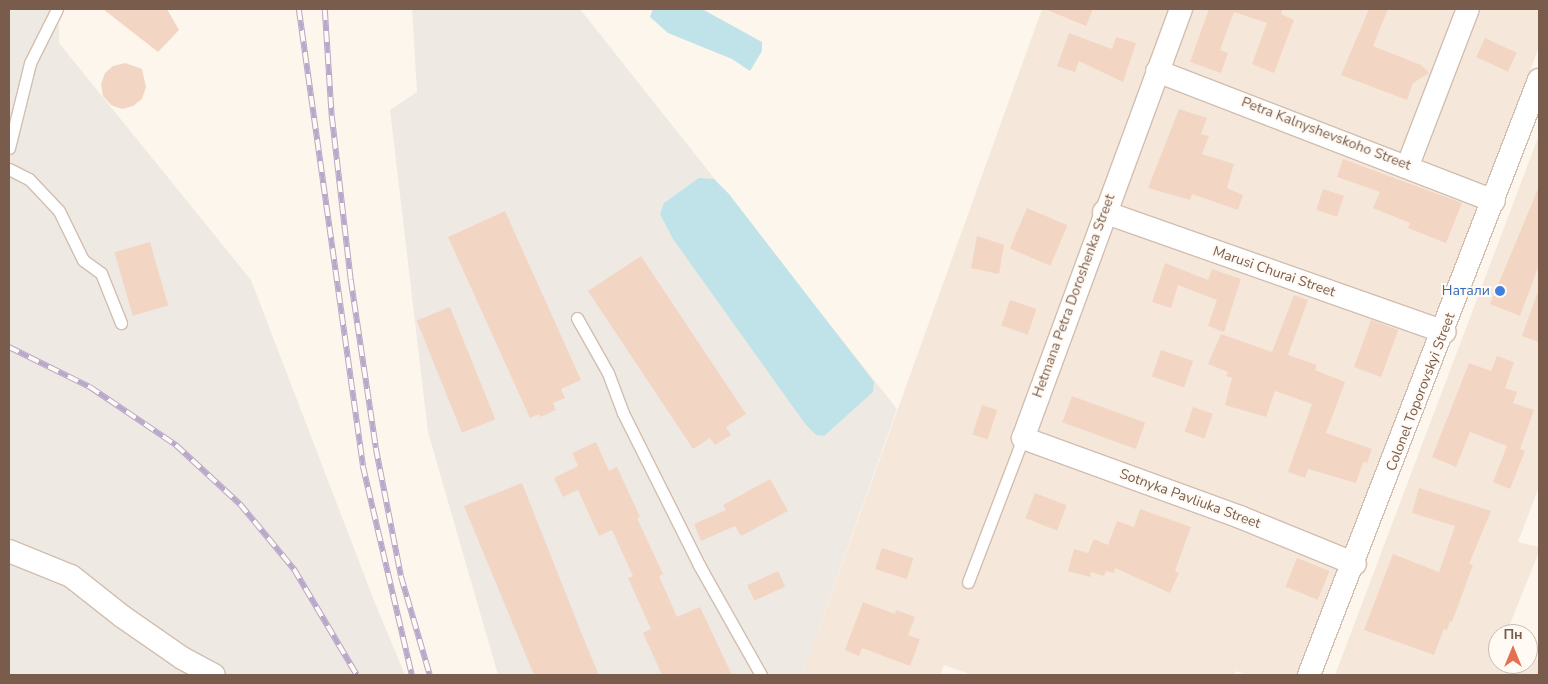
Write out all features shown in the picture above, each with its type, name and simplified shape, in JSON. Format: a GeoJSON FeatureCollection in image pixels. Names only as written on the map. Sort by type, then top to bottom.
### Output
{"type":"FeatureCollection","features":[{"type":"Feature","properties":{"kind":"street","name":"Hetmana Petra Doroshenka Street"},"geometry":{"type":"LineString","coordinates":[[1023,438],[1104,212],[1181,9]]}},
{"type":"Feature","properties":{"kind":"street"},"geometry":{"type":"LineString","coordinates":[[1408,165],[1468,9]]}},
{"type":"Feature","properties":{"kind":"street","name":"Petra Kalnyshevskoho Street"},"geometry":{"type":"LineString","coordinates":[[1157,71],[1408,165],[1494,201]]}},
{"type":"Feature","properties":{"kind":"street","name":"Colonel Toporovskyi Street"},"geometry":{"type":"LineString","coordinates":[[1309,675],[1355,564],[1539,80]]}},
{"type":"Feature","properties":{"kind":"street","name":"Marusi Churai Street"},"geometry":{"type":"LineString","coordinates":[[1104,212],[1444,332]]}},
{"type":"Feature","properties":{"kind":"street","name":"Sotnyka Pavliuka Street"},"geometry":{"type":"LineString","coordinates":[[1023,438],[1240,516],[1355,564]]}},
{"type":"Feature","properties":{"kind":"street"},"geometry":{"type":"LineString","coordinates":[[9,551],[72,576],[130,622],[214,675]]}},
{"type":"Feature","properties":{"kind":"lane"},"geometry":{"type":"LineString","coordinates":[[9,148],[30,63],[57,9]]}},
{"type":"Feature","properties":{"kind":"lane"},"geometry":{"type":"LineString","coordinates":[[9,169],[29,179],[59,211],[84,260],[101,273],[120,323]]}},
{"type":"Feature","properties":{"kind":"lane"},"geometry":{"type":"LineString","coordinates":[[577,318],[608,372],[623,413],[699,565],[761,675]]}},
{"type":"Feature","properties":{"kind":"lane","name":"Hetmana Petra Doroshenka Street"},"geometry":{"type":"LineString","coordinates":[[968,582],[1023,438]]}},
{"type":"Feature","properties":{"kind":"shaded area"},"geometry":{"type":"Polygon","coordinates":[[[9,9],[59,9],[59,43],[251,280],[375,603],[405,675],[9,675],[9,9]]]}},
{"type":"Feature","properties":{"kind":"shaded area"},"geometry":{"type":"Polygon","coordinates":[[[412,9],[580,9],[897,409],[802,675],[498,675],[428,432],[390,110],[417,92],[412,9]]]}},
{"type":"Feature","properties":{"kind":"shaded area"},"geometry":{"type":"Polygon","coordinates":[[[1042,9],[1539,9],[1539,47],[1303,675],[1247,675],[1236,671],[1235,675],[972,675],[944,665],[940,675],[802,675],[1042,9]]]}},
{"type":"Feature","properties":{"kind":"shaded area"},"geometry":{"type":"Polygon","coordinates":[[[1539,135],[1539,487],[1518,542],[1539,547],[1539,552],[1510,624],[1488,624],[1488,674],[1538,674],[1538,660],[1539,675],[1335,675],[1539,135]]]}},
{"type":"Feature","properties":{"kind":"water"},"geometry":{"type":"Polygon","coordinates":[[[653,9],[702,9],[762,42],[762,51],[750,71],[732,59],[668,33],[650,17],[653,9]]]}},
{"type":"Feature","properties":{"kind":"water"},"geometry":{"type":"Polygon","coordinates":[[[699,178],[714,179],[729,194],[874,382],[873,392],[824,436],[816,435],[806,425],[673,239],[660,214],[664,203],[699,178]]]}},
{"type":"Feature","properties":{"kind":"building"},"geometry":{"type":"Polygon","coordinates":[[[103,9],[167,9],[179,30],[158,52],[103,9]]]}},
{"type":"Feature","properties":{"kind":"building"},"geometry":{"type":"Polygon","coordinates":[[[1045,9],[1093,9],[1086,26],[1045,9]]]}},
{"type":"Feature","properties":{"kind":"building"},"geometry":{"type":"Polygon","coordinates":[[[1209,9],[1283,9],[1281,14],[1294,20],[1274,73],[1252,64],[1267,23],[1234,12],[1220,50],[1228,53],[1221,73],[1190,62],[1209,9]]]}},
{"type":"Feature","properties":{"kind":"building"},"geometry":{"type":"Polygon","coordinates":[[[1369,9],[1388,9],[1373,46],[1421,65],[1429,73],[1413,83],[1407,100],[1341,75],[1369,9]]]}},
{"type":"Feature","properties":{"kind":"building"},"geometry":{"type":"Polygon","coordinates":[[[1069,33],[1112,49],[1116,37],[1136,43],[1123,82],[1079,61],[1075,72],[1057,66],[1069,33]]]}},
{"type":"Feature","properties":{"kind":"building"},"geometry":{"type":"Polygon","coordinates":[[[1485,38],[1517,53],[1508,72],[1476,57],[1485,38]]]}},
{"type":"Feature","properties":{"kind":"building"},"geometry":{"type":"Polygon","coordinates":[[[125,63],[142,69],[146,87],[142,99],[133,106],[122,109],[111,105],[103,96],[101,84],[105,73],[113,66],[125,63]]]}},
{"type":"Feature","properties":{"kind":"building"},"geometry":{"type":"Polygon","coordinates":[[[1179,109],[1207,118],[1201,134],[1209,136],[1202,154],[1234,164],[1227,188],[1243,195],[1238,210],[1192,194],[1190,200],[1148,188],[1179,109]]]}},
{"type":"Feature","properties":{"kind":"building"},"geometry":{"type":"Polygon","coordinates":[[[1343,159],[1462,203],[1446,243],[1408,228],[1410,223],[1373,208],[1380,192],[1337,177],[1343,159]]]}},
{"type":"Feature","properties":{"kind":"building"},"geometry":{"type":"Polygon","coordinates":[[[1323,189],[1344,196],[1337,217],[1316,210],[1323,189]]]}},
{"type":"Feature","properties":{"kind":"building"},"geometry":{"type":"Polygon","coordinates":[[[1538,189],[1539,265],[1520,316],[1490,304],[1538,189]]]}},
{"type":"Feature","properties":{"kind":"building"},"geometry":{"type":"Polygon","coordinates":[[[1027,208],[1068,225],[1050,266],[1010,249],[1027,208]]]}},
{"type":"Feature","properties":{"kind":"building"},"geometry":{"type":"Polygon","coordinates":[[[505,211],[581,380],[561,389],[565,398],[553,403],[556,410],[540,417],[539,414],[530,418],[448,237],[505,211]]]}},
{"type":"Feature","properties":{"kind":"building"},"geometry":{"type":"Polygon","coordinates":[[[977,236],[1004,245],[999,274],[971,268],[977,236]]]}},
{"type":"Feature","properties":{"kind":"building"},"geometry":{"type":"Polygon","coordinates":[[[150,242],[168,305],[133,316],[114,252],[150,242]]]}},
{"type":"Feature","properties":{"kind":"building"},"geometry":{"type":"Polygon","coordinates":[[[641,256],[746,414],[726,427],[731,435],[715,445],[710,438],[693,449],[588,291],[641,256]]]}},
{"type":"Feature","properties":{"kind":"building"},"geometry":{"type":"Polygon","coordinates":[[[1165,263],[1208,280],[1212,269],[1241,279],[1224,332],[1208,326],[1217,300],[1178,285],[1171,308],[1152,302],[1165,263]]]}},
{"type":"Feature","properties":{"kind":"building"},"geometry":{"type":"Polygon","coordinates":[[[1537,294],[1539,294],[1539,342],[1522,336],[1537,294]]]}},
{"type":"Feature","properties":{"kind":"building"},"geometry":{"type":"Polygon","coordinates":[[[1294,295],[1308,300],[1288,355],[1317,365],[1315,370],[1345,382],[1326,433],[1372,449],[1367,463],[1363,462],[1356,483],[1308,469],[1305,478],[1288,472],[1312,404],[1275,391],[1266,417],[1225,405],[1232,378],[1226,376],[1228,372],[1208,364],[1221,334],[1272,352],[1294,295]]]}},
{"type":"Feature","properties":{"kind":"building"},"geometry":{"type":"Polygon","coordinates":[[[1010,300],[1036,309],[1028,335],[1001,326],[1010,300]]]}},
{"type":"Feature","properties":{"kind":"building"},"geometry":{"type":"Polygon","coordinates":[[[450,307],[495,419],[462,433],[417,320],[450,307]]]}},
{"type":"Feature","properties":{"kind":"building"},"geometry":{"type":"Polygon","coordinates":[[[1371,320],[1398,330],[1381,377],[1354,367],[1371,320]]]}},
{"type":"Feature","properties":{"kind":"building"},"geometry":{"type":"Polygon","coordinates":[[[1161,350],[1193,361],[1184,388],[1152,376],[1161,350]]]}},
{"type":"Feature","properties":{"kind":"building"},"geometry":{"type":"Polygon","coordinates":[[[1497,356],[1514,362],[1505,388],[1517,392],[1513,403],[1534,410],[1520,449],[1525,451],[1510,489],[1493,482],[1507,446],[1470,432],[1456,467],[1432,457],[1469,363],[1491,371],[1497,356]]]}},
{"type":"Feature","properties":{"kind":"building"},"geometry":{"type":"Polygon","coordinates":[[[1072,396],[1145,423],[1136,449],[1062,422],[1072,396]]]}},
{"type":"Feature","properties":{"kind":"building"},"geometry":{"type":"Polygon","coordinates":[[[982,405],[997,410],[988,439],[972,434],[982,405]]]}},
{"type":"Feature","properties":{"kind":"building"},"geometry":{"type":"Polygon","coordinates":[[[1193,407],[1213,414],[1204,438],[1185,432],[1193,407]]]}},
{"type":"Feature","properties":{"kind":"building"},"geometry":{"type":"Polygon","coordinates":[[[596,442],[609,471],[617,467],[640,517],[637,518],[663,574],[659,576],[677,617],[700,607],[732,675],[662,675],[643,633],[651,629],[628,578],[633,576],[612,530],[599,536],[578,490],[563,497],[554,478],[578,466],[572,453],[596,442]]]}},
{"type":"Feature","properties":{"kind":"building"},"geometry":{"type":"Polygon","coordinates":[[[770,479],[788,511],[741,536],[735,526],[701,541],[694,524],[726,510],[723,505],[770,479]]]}},
{"type":"Feature","properties":{"kind":"building"},"geometry":{"type":"Polygon","coordinates":[[[522,483],[599,675],[534,675],[464,506],[522,483]]]}},
{"type":"Feature","properties":{"kind":"building"},"geometry":{"type":"Polygon","coordinates":[[[1419,488],[1491,511],[1469,564],[1473,565],[1452,622],[1450,621],[1447,630],[1444,629],[1434,655],[1364,630],[1393,554],[1439,572],[1455,526],[1412,513],[1419,488]]]}},
{"type":"Feature","properties":{"kind":"building"},"geometry":{"type":"Polygon","coordinates":[[[1035,493],[1067,505],[1057,530],[1025,518],[1035,493]]]}},
{"type":"Feature","properties":{"kind":"building"},"geometry":{"type":"Polygon","coordinates":[[[1140,509],[1191,527],[1175,571],[1179,573],[1170,593],[1115,568],[1114,573],[1106,571],[1104,576],[1091,572],[1090,577],[1068,571],[1074,549],[1088,553],[1094,539],[1108,545],[1117,521],[1134,527],[1140,509]]]}},
{"type":"Feature","properties":{"kind":"building"},"geometry":{"type":"Polygon","coordinates":[[[882,548],[913,558],[907,579],[875,569],[882,548]]]}},
{"type":"Feature","properties":{"kind":"building"},"geometry":{"type":"Polygon","coordinates":[[[1297,558],[1329,571],[1318,600],[1285,587],[1297,558]]]}},
{"type":"Feature","properties":{"kind":"building"},"geometry":{"type":"Polygon","coordinates":[[[778,571],[785,586],[754,601],[747,585],[778,571]]]}},
{"type":"Feature","properties":{"kind":"building"},"geometry":{"type":"Polygon","coordinates":[[[863,602],[895,614],[896,610],[915,617],[908,635],[920,639],[910,666],[862,648],[859,656],[845,650],[863,602]]]}},
{"type":"Feature","properties":{"kind":"railway"},"geometry":{"type":"LineString","coordinates":[[299,9],[363,466],[412,675]]}},
{"type":"Feature","properties":{"kind":"railway"},"geometry":{"type":"LineString","coordinates":[[325,9],[332,116],[351,280],[376,448],[401,576],[430,675]]}},
{"type":"Feature","properties":{"kind":"railway"},"geometry":{"type":"LineString","coordinates":[[9,347],[90,387],[176,445],[240,504],[294,569],[357,675]]}},
{"type":"Feature","properties":{"kind":"place","name":"Натали"},"geometry":{"type":"Point","coordinates":[1500,291]}}]}
